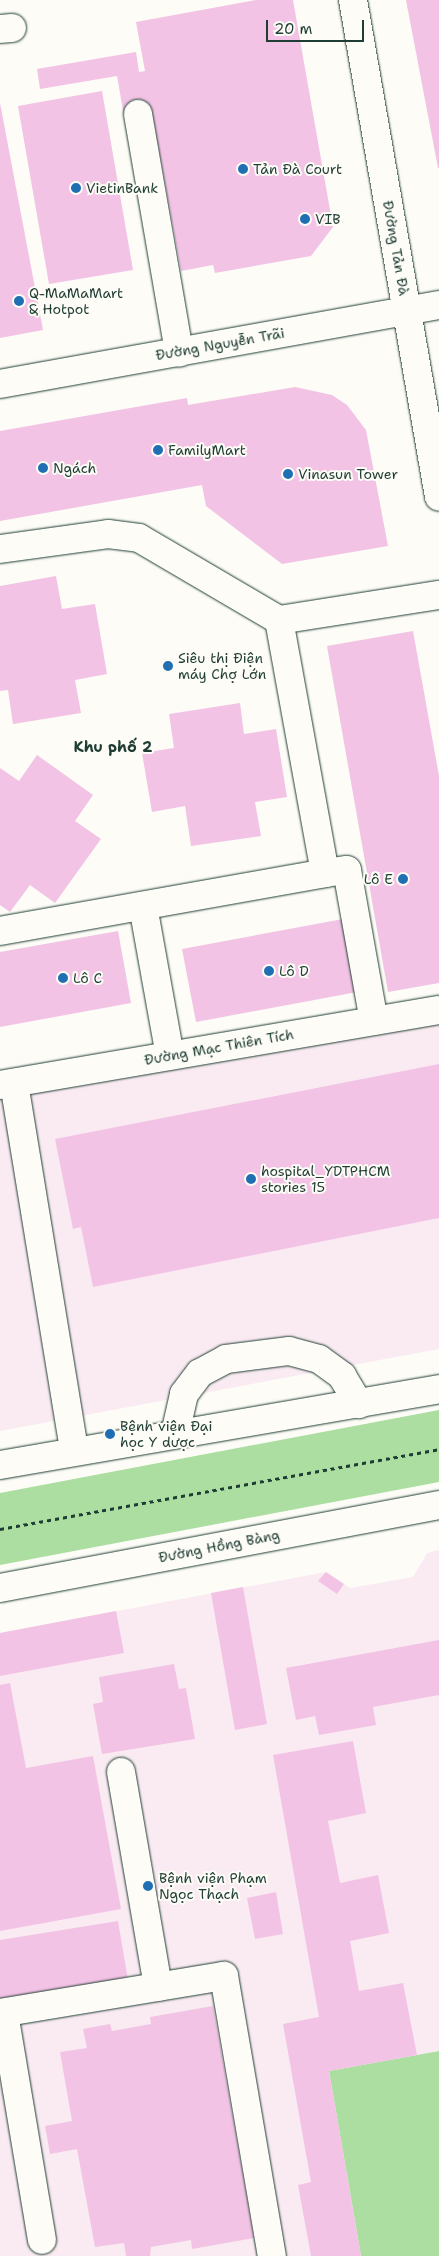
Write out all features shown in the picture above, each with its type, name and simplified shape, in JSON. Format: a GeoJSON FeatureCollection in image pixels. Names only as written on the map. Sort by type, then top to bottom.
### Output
{"type":"FeatureCollection","features":[{"type":"Feature","properties":{"kind":"main road","name":"Đường Tản Đà"},"geometry":{"type":"LineString","coordinates":[[353,0],[439,497]]}},
{"type":"Feature","properties":{"kind":"main road"},"geometry":{"type":"LineString","coordinates":[[138,114],[179,352]]}},
{"type":"Feature","properties":{"kind":"main road","name":"Đường Nguyễn Trãi"},"geometry":{"type":"LineString","coordinates":[[0,384],[439,305]]}},
{"type":"Feature","properties":{"kind":"main road"},"geometry":{"type":"LineString","coordinates":[[0,549],[108,534],[139,538],[279,620],[439,595]]}},
{"type":"Feature","properties":{"kind":"main road"},"geometry":{"type":"LineString","coordinates":[[279,620],[325,873]]}},
{"type":"Feature","properties":{"kind":"main road"},"geometry":{"type":"LineString","coordinates":[[0,931],[347,870],[374,1021]]}},
{"type":"Feature","properties":{"kind":"main road"},"geometry":{"type":"LineString","coordinates":[[143,906],[170,1056]]}},
{"type":"Feature","properties":{"kind":"main road","name":"Đường Mạc Thiên Tích"},"geometry":{"type":"LineString","coordinates":[[7,1084],[439,1010]]}},
{"type":"Feature","properties":{"kind":"main road"},"geometry":{"type":"LineString","coordinates":[[7,1084],[74,1451]]}},
{"type":"Feature","properties":{"kind":"main road"},"geometry":{"type":"LineString","coordinates":[[175,1434],[184,1394],[200,1374],[226,1359],[289,1351],[320,1359],[342,1376],[358,1404]]}},
{"type":"Feature","properties":{"kind":"main road"},"geometry":{"type":"LineString","coordinates":[[0,1465],[439,1389]]}},
{"type":"Feature","properties":{"kind":"main road","name":"Đường Hồng Bàng"},"geometry":{"type":"LineString","coordinates":[[0,1588],[439,1506]]}},
{"type":"Feature","properties":{"kind":"main road"},"geometry":{"type":"LineString","coordinates":[[121,1772],[158,1987]]}},
{"type":"Feature","properties":{"kind":"main road"},"geometry":{"type":"LineString","coordinates":[[42,2240],[2,2013],[224,1976],[272,2256]]}},
{"type":"Feature","properties":{"kind":"path"},"geometry":{"type":"LineString","coordinates":[[0,1529],[439,1448]]}},
{"type":"Feature","properties":{"kind":"shaded area"},"geometry":{"type":"Polygon","coordinates":[[[439,1023],[439,1349],[0,1431],[0,1094],[439,1023]]]}},
{"type":"Feature","properties":{"kind":"shaded area","name":"Bệnh viện Phạm Ngọc Thạch"},"geometry":{"type":"Polygon","coordinates":[[[439,1550],[439,2051],[329,2071],[361,2256],[0,2256],[0,1633],[326,1572],[350,1588],[413,1577],[427,1553],[439,1550]]]}},
{"type":"Feature","properties":{"kind":"green space"},"geometry":{"type":"Polygon","coordinates":[[[439,1410],[439,1482],[0,1565],[0,1493],[439,1410]]]}},
{"type":"Feature","properties":{"kind":"green space"},"geometry":{"type":"Polygon","coordinates":[[[439,2051],[439,2256],[361,2256],[329,2071],[439,2051]]]}},
{"type":"Feature","properties":{"kind":"building","name":"Tản Đà Court"},"geometry":{"type":"Polygon","coordinates":[[[256,0],[293,0],[333,227],[311,256],[215,273],[213,265],[181,271],[152,112],[124,116],[117,76],[40,89],[37,69],[136,52],[139,72],[145,71],[136,22],[256,0]]]}},
{"type":"Feature","properties":{"kind":"building"},"geometry":{"type":"Polygon","coordinates":[[[406,0],[439,0],[439,168],[438,168],[406,0]]]}},
{"type":"Feature","properties":{"kind":"building","name":"VietinBank"},"geometry":{"type":"Polygon","coordinates":[[[102,91],[133,270],[49,284],[18,106],[102,91]]]}},
{"type":"Feature","properties":{"kind":"building"},"geometry":{"type":"Polygon","coordinates":[[[0,103],[43,330],[0,338],[0,103]]]}},
{"type":"Feature","properties":{"kind":"building"},"geometry":{"type":"Polygon","coordinates":[[[295,387],[332,395],[347,405],[366,430],[388,546],[282,564],[206,506],[202,485],[0,521],[0,431],[187,398],[188,405],[295,387]]]}},
{"type":"Feature","properties":{"kind":"building"},"geometry":{"type":"Polygon","coordinates":[[[56,576],[62,609],[95,604],[107,674],[75,680],[81,713],[13,724],[8,690],[0,691],[0,586],[56,576]]]}},
{"type":"Feature","properties":{"kind":"building","name":"Lô E"},"geometry":{"type":"Polygon","coordinates":[[[413,631],[439,776],[439,983],[388,992],[327,646],[413,631]]]}},
{"type":"Feature","properties":{"kind":"building"},"geometry":{"type":"Polygon","coordinates":[[[240,703],[244,734],[276,729],[287,797],[255,802],[261,836],[191,846],[185,806],[152,812],[142,753],[174,748],[169,714],[240,703]]]}},
{"type":"Feature","properties":{"kind":"building"},"geometry":{"type":"Polygon","coordinates":[[[37,755],[93,795],[75,821],[101,839],[55,903],[30,885],[10,912],[0,905],[0,768],[19,781],[37,755]]]}},
{"type":"Feature","properties":{"kind":"building","name":"Lô D"},"geometry":{"type":"Polygon","coordinates":[[[343,919],[357,992],[196,1022],[182,949],[343,919]]]}},
{"type":"Feature","properties":{"kind":"building","name":"Lô C"},"geometry":{"type":"Polygon","coordinates":[[[118,931],[131,1003],[0,1027],[0,952],[118,931]]]}},
{"type":"Feature","properties":{"kind":"building","name":"hospital_YDTPHCM stories 15"},"geometry":{"type":"Polygon","coordinates":[[[439,1064],[439,1218],[93,1287],[81,1227],[73,1229],[55,1139],[439,1064]]]}},
{"type":"Feature","properties":{"kind":"building"},"geometry":{"type":"Polygon","coordinates":[[[326,1572],[344,1584],[337,1594],[318,1581],[326,1572]]]}},
{"type":"Feature","properties":{"kind":"building"},"geometry":{"type":"Polygon","coordinates":[[[243,1587],[267,1724],[235,1730],[211,1593],[243,1587]]]}},
{"type":"Feature","properties":{"kind":"building"},"geometry":{"type":"Polygon","coordinates":[[[116,1611],[124,1653],[0,1676],[0,1633],[116,1611]]]}},
{"type":"Feature","properties":{"kind":"building"},"geometry":{"type":"Polygon","coordinates":[[[439,1640],[439,1695],[373,1707],[376,1725],[319,1735],[315,1716],[296,1720],[286,1668],[439,1640]]]}},
{"type":"Feature","properties":{"kind":"building"},"geometry":{"type":"Polygon","coordinates":[[[174,1664],[179,1689],[186,1688],[195,1739],[102,1754],[93,1704],[103,1702],[99,1677],[174,1664]]]}},
{"type":"Feature","properties":{"kind":"building"},"geometry":{"type":"Polygon","coordinates":[[[10,1683],[26,1768],[93,1756],[121,1909],[0,1931],[0,1685],[10,1683]]]}},
{"type":"Feature","properties":{"kind":"building"},"geometry":{"type":"Polygon","coordinates":[[[353,1741],[366,1813],[328,1821],[340,1883],[378,1875],[389,1933],[350,1941],[359,1991],[403,1983],[417,2055],[329,2071],[361,2256],[311,2256],[298,2185],[311,2182],[283,2024],[319,2017],[273,1755],[353,1741]]]}},
{"type":"Feature","properties":{"kind":"building"},"geometry":{"type":"Polygon","coordinates":[[[276,1892],[283,1934],[255,1939],[247,1898],[276,1892]]]}},
{"type":"Feature","properties":{"kind":"building"},"geometry":{"type":"Polygon","coordinates":[[[118,1921],[128,1980],[0,2002],[0,1940],[118,1921]]]}},
{"type":"Feature","properties":{"kind":"building"},"geometry":{"type":"Polygon","coordinates":[[[213,2006],[254,2238],[192,2249],[191,2240],[151,2247],[150,2256],[126,2256],[124,2243],[95,2247],[77,2149],[50,2154],[45,2126],[72,2121],[60,2052],[87,2048],[83,2029],[110,2024],[112,2031],[151,2024],[150,2017],[213,2006]]]}},
{"type":"Feature","properties":{"kind":"place","name":"Tản Đà Court"},"geometry":{"type":"Point","coordinates":[243,169]}},
{"type":"Feature","properties":{"kind":"place","name":"VietinBank"},"geometry":{"type":"Point","coordinates":[76,188]}},
{"type":"Feature","properties":{"kind":"place","name":"VIB"},"geometry":{"type":"Point","coordinates":[305,219]}},
{"type":"Feature","properties":{"kind":"place","name":"Q-MaMaMart & Hotpot"},"geometry":{"type":"Point","coordinates":[19,301]}},
{"type":"Feature","properties":{"kind":"place","name":"FamilyMart"},"geometry":{"type":"Point","coordinates":[158,450]}},
{"type":"Feature","properties":{"kind":"place","name":"Ngách"},"geometry":{"type":"Point","coordinates":[43,468]}},
{"type":"Feature","properties":{"kind":"place","name":"Vinasun Tower"},"geometry":{"type":"Point","coordinates":[288,474]}},
{"type":"Feature","properties":{"kind":"place","name":"Siêu thị Điện máy Chợ Lớn"},"geometry":{"type":"Point","coordinates":[168,666]}},
{"type":"Feature","properties":{"kind":"place","name":"Lô E"},"geometry":{"type":"Point","coordinates":[403,879]}},
{"type":"Feature","properties":{"kind":"place","name":"Lô D"},"geometry":{"type":"Point","coordinates":[269,971]}},
{"type":"Feature","properties":{"kind":"place","name":"Lô C"},"geometry":{"type":"Point","coordinates":[63,978]}},
{"type":"Feature","properties":{"kind":"place","name":"hospital_YDTPHCM stories 15"},"geometry":{"type":"Point","coordinates":[251,1179]}},
{"type":"Feature","properties":{"kind":"place","name":"Bệnh viện Đại học Y dược"},"geometry":{"type":"Point","coordinates":[110,1434]}},
{"type":"Feature","properties":{"kind":"place","name":"Bệnh viện Phạm Ngọc Thạch"},"geometry":{"type":"Point","coordinates":[148,1886]}},
{"type":"Feature","properties":{"kind":"district","name":"Khu phố 2"},"geometry":{"type":"Point","coordinates":[113,748]}}]}
